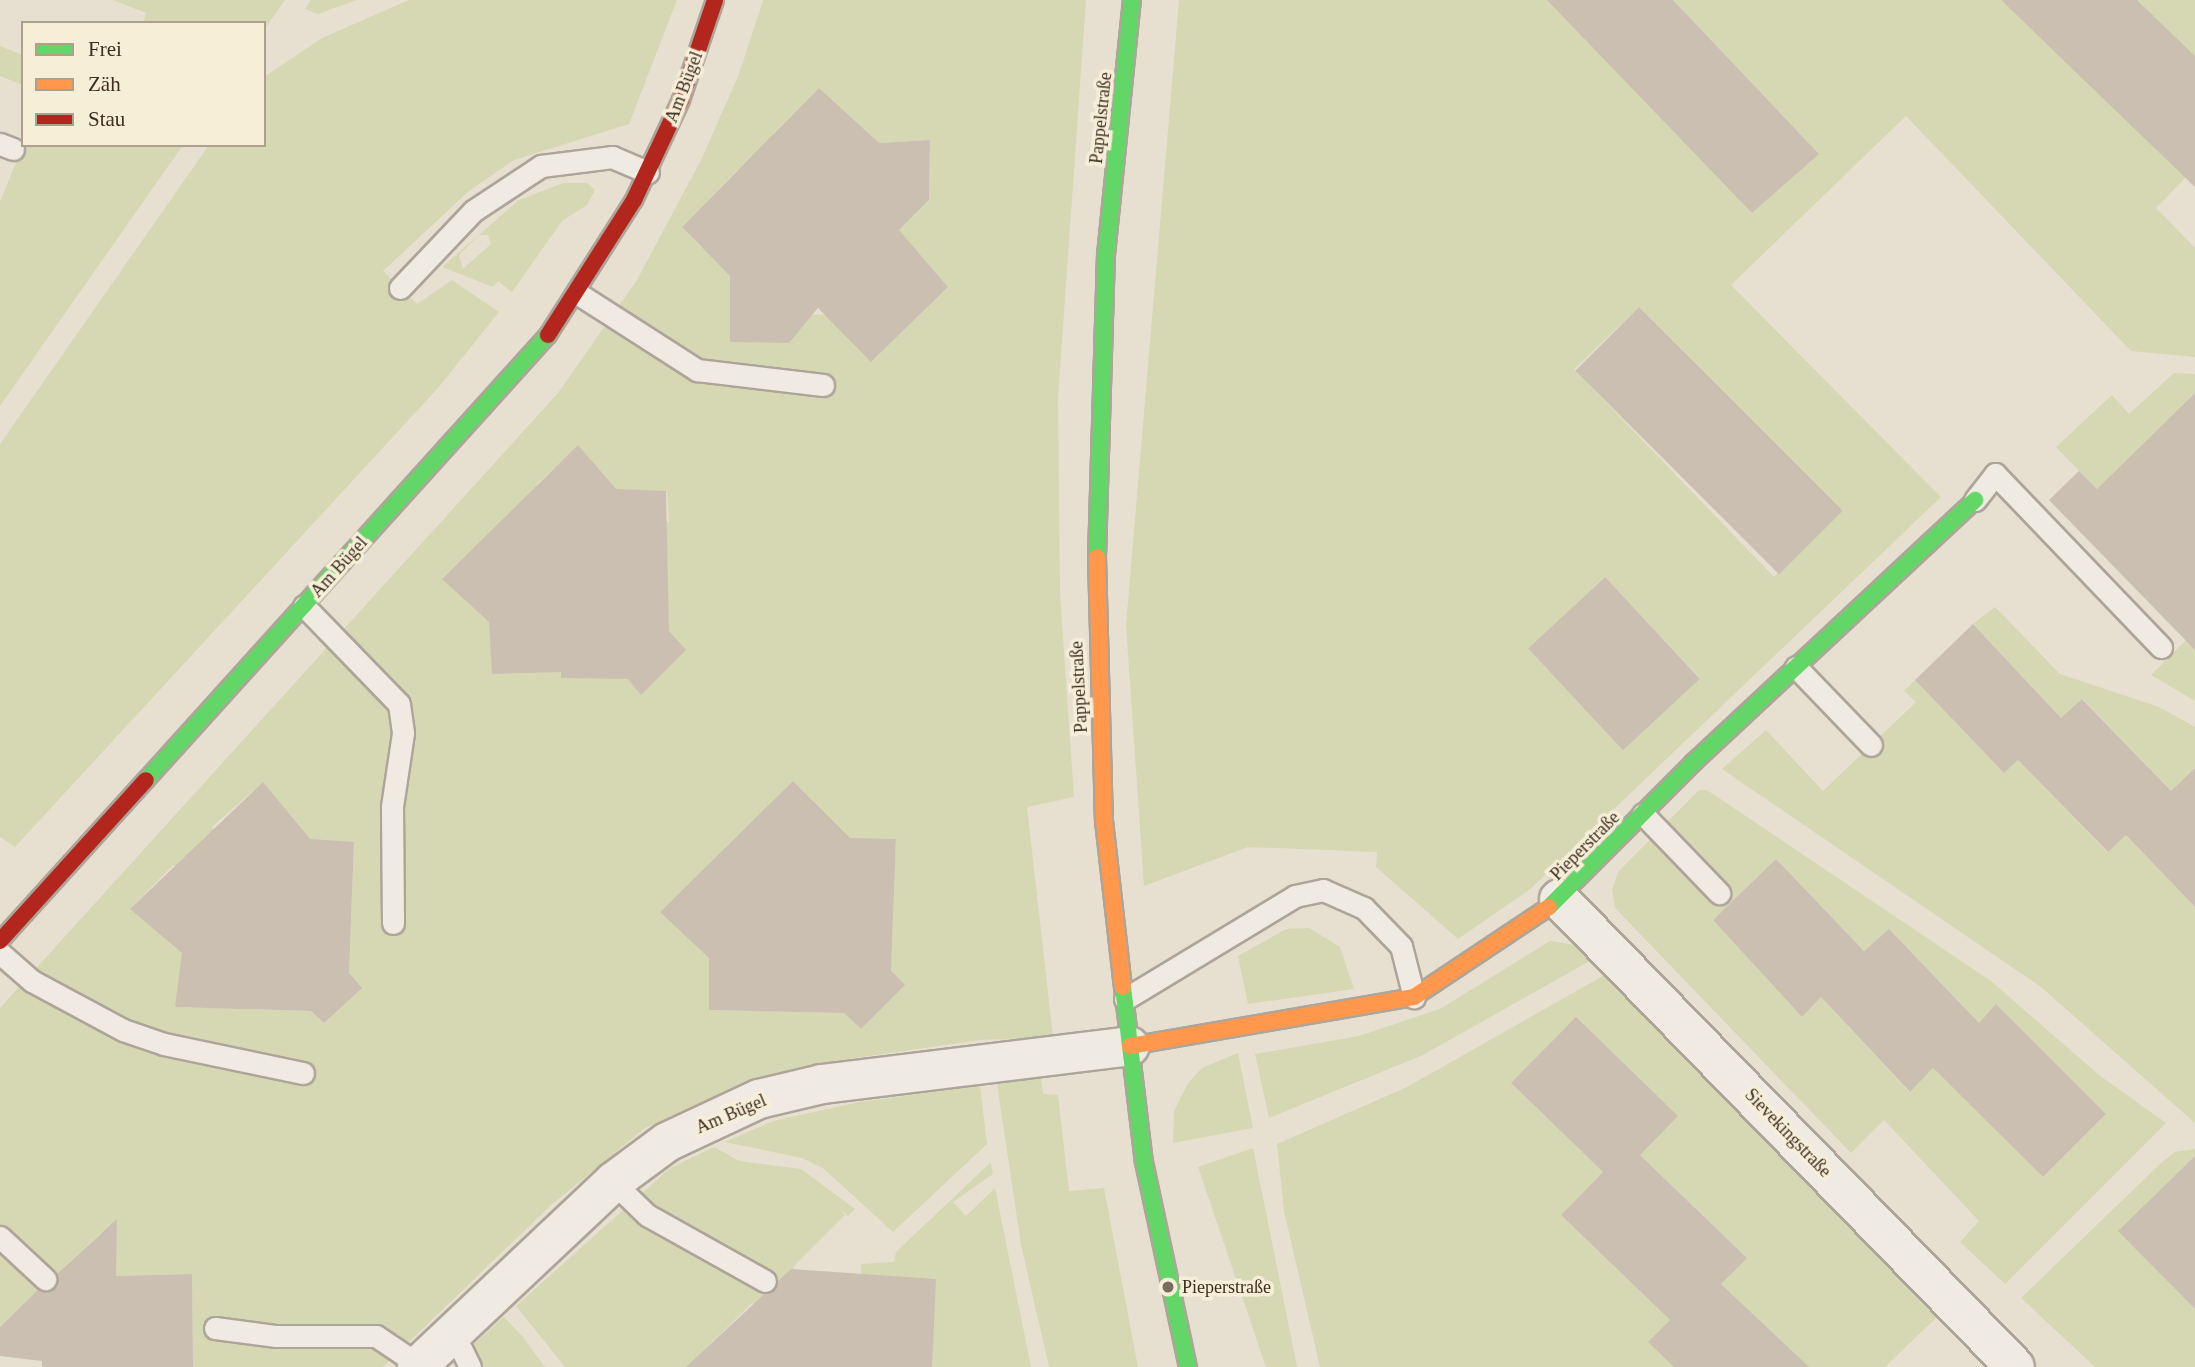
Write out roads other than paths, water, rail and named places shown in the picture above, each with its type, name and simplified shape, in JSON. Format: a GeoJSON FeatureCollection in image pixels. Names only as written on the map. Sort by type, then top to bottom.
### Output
{"type":"FeatureCollection","features":[{"type":"Feature","properties":{"kind":"street","name":"Am Bügel"},"geometry":{"type":"LineString","coordinates":[[0,941],[545,340],[578,293],[648,172],[681,100],[715,0]]}},
{"type":"Feature","properties":{"kind":"street","name":"Pappelstraße"},"geometry":{"type":"LineString","coordinates":[[1132,0],[1106,255],[1095,621],[1104,821],[1144,1162],[1188,1367]]}},
{"type":"Feature","properties":{"kind":"street","name":"Pieperstraße"},"geometry":{"type":"LineString","coordinates":[[1130,1046],[1415,997],[1481,957],[1559,899],[1796,667],[1975,500]]}},
{"type":"Feature","properties":{"kind":"street","name":"Sievekingstraße"},"geometry":{"type":"LineString","coordinates":[[1559,899],[2007,1364]]}},
{"type":"Feature","properties":{"kind":"street","name":"Am Bügel"},"geometry":{"type":"LineString","coordinates":[[418,1366],[613,1182],[667,1142],[759,1099],[822,1084],[1130,1046]]}},
{"type":"Feature","properties":{"kind":"lane"},"geometry":{"type":"LineString","coordinates":[[400,288],[473,211],[541,166],[612,157],[648,172]]}},
{"type":"Feature","properties":{"kind":"lane"},"geometry":{"type":"LineString","coordinates":[[578,293],[698,370],[823,385]]}},
{"type":"Feature","properties":{"kind":"lane"},"geometry":{"type":"LineString","coordinates":[[1975,500],[1995,474],[2161,647]]}},
{"type":"Feature","properties":{"kind":"lane"},"geometry":{"type":"LineString","coordinates":[[304,606],[398,704],[403,733],[392,807],[393,923]]}},
{"type":"Feature","properties":{"kind":"lane"},"geometry":{"type":"LineString","coordinates":[[1796,667],[1871,745]]}},
{"type":"Feature","properties":{"kind":"lane"},"geometry":{"type":"LineString","coordinates":[[1643,814],[1719,894]]}},
{"type":"Feature","properties":{"kind":"lane"},"geometry":{"type":"LineString","coordinates":[[1125,999],[1295,896],[1323,890],[1364,908],[1401,946],[1415,997]]}},
{"type":"Feature","properties":{"kind":"lane"},"geometry":{"type":"LineString","coordinates":[[0,953],[32,981],[123,1030],[164,1044],[303,1073]]}},
{"type":"Feature","properties":{"kind":"lane"},"geometry":{"type":"LineString","coordinates":[[613,1182],[647,1214],[765,1281]]}},
{"type":"Feature","properties":{"kind":"lane"},"geometry":{"type":"LineString","coordinates":[[0,1237],[45,1279]]}},
{"type":"Feature","properties":{"kind":"lane"},"geometry":{"type":"LineString","coordinates":[[215,1328],[276,1336],[376,1336],[418,1366]]}},
{"type":"Feature","properties":{"kind":"lane"},"geometry":{"type":"LineString","coordinates":[[453,1332],[470,1367]]}},
{"type":"Feature","properties":{"kind":"place","name":"Pieperstraße"},"geometry":{"type":"Point","coordinates":[1168,1287]}}]}
